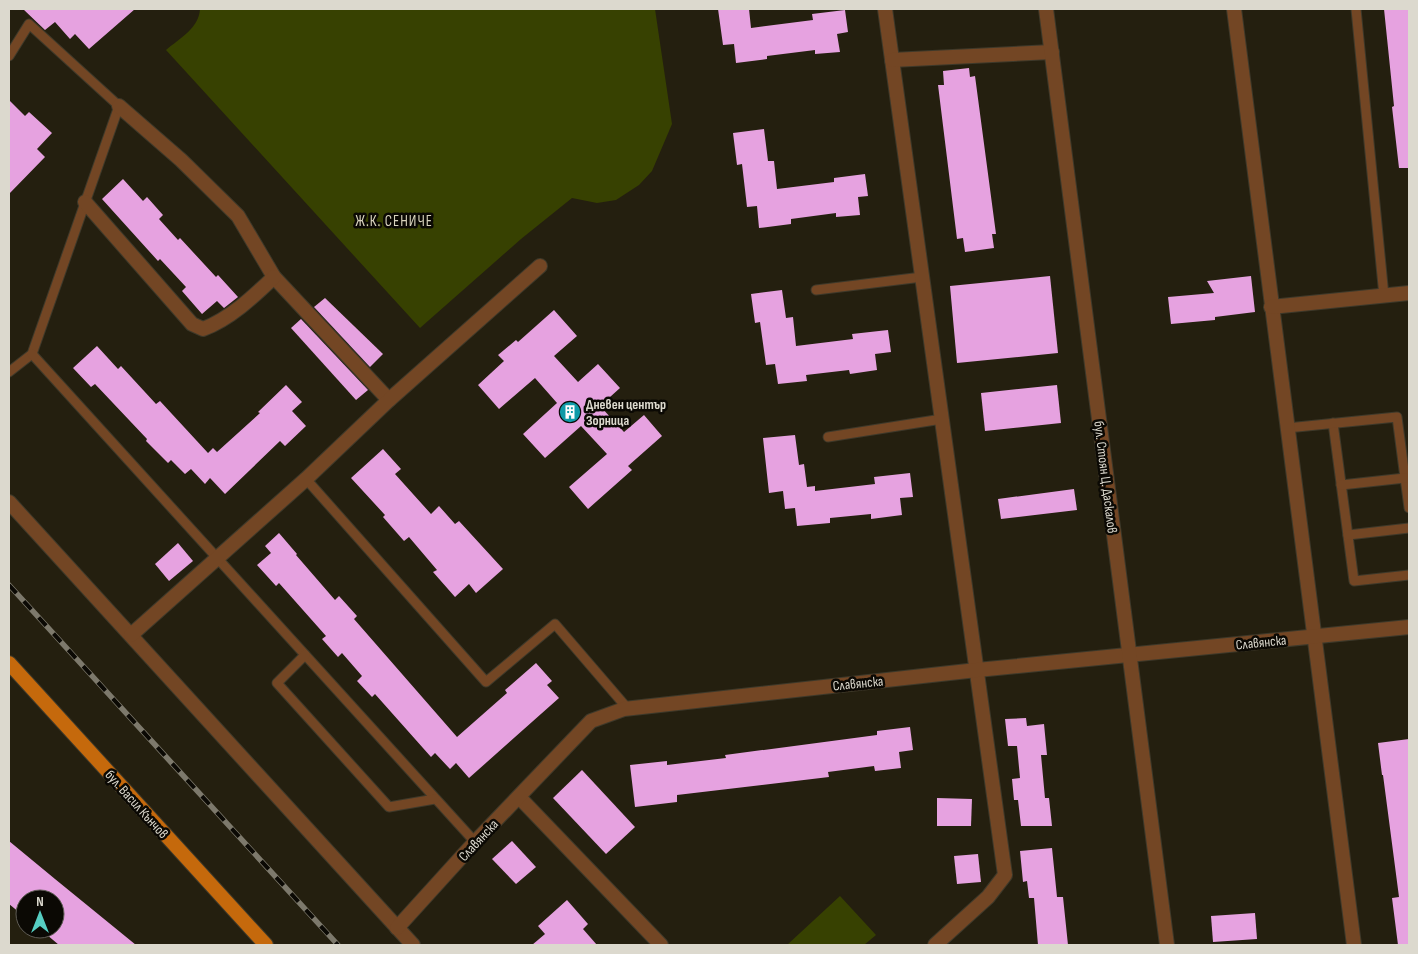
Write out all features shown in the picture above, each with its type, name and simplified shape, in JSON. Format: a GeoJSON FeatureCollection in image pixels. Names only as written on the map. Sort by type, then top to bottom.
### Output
{"type":"FeatureCollection","features":[{"type":"Feature","properties":{"kind":"main road","name":"бул. Васил Кънчов"},"geometry":{"type":"LineString","coordinates":[[9,663],[266,945]]}},
{"type":"Feature","properties":{"kind":"street"},"geometry":{"type":"LineString","coordinates":[[885,9],[1005,875],[988,897],[935,945]]}},
{"type":"Feature","properties":{"kind":"street","name":"бул. Стоян Ц. Даскалов"},"geometry":{"type":"LineString","coordinates":[[1046,9],[1167,945]]}},
{"type":"Feature","properties":{"kind":"street"},"geometry":{"type":"LineString","coordinates":[[1234,9],[1286,428],[1354,945]]}},
{"type":"Feature","properties":{"kind":"street"},"geometry":{"type":"LineString","coordinates":[[892,60],[1052,52]]}},
{"type":"Feature","properties":{"kind":"street"},"geometry":{"type":"LineString","coordinates":[[119,106],[181,160],[238,216],[274,277],[389,400]]}},
{"type":"Feature","properties":{"kind":"street"},"geometry":{"type":"LineString","coordinates":[[85,202],[192,324],[203,329],[214,325],[252,298],[274,277]]}},
{"type":"Feature","properties":{"kind":"street"},"geometry":{"type":"LineString","coordinates":[[130,635],[306,479],[389,400],[540,266]]}},
{"type":"Feature","properties":{"kind":"street"},"geometry":{"type":"LineString","coordinates":[[1271,307],[1409,293]]}},
{"type":"Feature","properties":{"kind":"street"},"geometry":{"type":"LineString","coordinates":[[9,502],[413,945]]}},
{"type":"Feature","properties":{"kind":"street","name":"Славянска"},"geometry":{"type":"LineString","coordinates":[[397,928],[475,842],[591,721],[628,709],[977,670],[1409,627]]}},
{"type":"Feature","properties":{"kind":"street"},"geometry":{"type":"LineString","coordinates":[[518,797],[661,945]]}},
{"type":"Feature","properties":{"kind":"lane"},"geometry":{"type":"LineString","coordinates":[[1356,9],[1384,296]]}},
{"type":"Feature","properties":{"kind":"lane"},"geometry":{"type":"LineString","coordinates":[[9,56],[29,24],[119,106],[32,354],[9,372]]}},
{"type":"Feature","properties":{"kind":"lane"},"geometry":{"type":"LineString","coordinates":[[816,290],[922,277]]}},
{"type":"Feature","properties":{"kind":"lane"},"geometry":{"type":"LineString","coordinates":[[32,354],[475,842]]}},
{"type":"Feature","properties":{"kind":"lane"},"geometry":{"type":"LineString","coordinates":[[1286,428],[1398,417],[1409,508]]}},
{"type":"Feature","properties":{"kind":"lane"},"geometry":{"type":"LineString","coordinates":[[828,437],[942,419]]}},
{"type":"Feature","properties":{"kind":"lane"},"geometry":{"type":"LineString","coordinates":[[1333,423],[1354,581],[1409,575]]}},
{"type":"Feature","properties":{"kind":"lane"},"geometry":{"type":"LineString","coordinates":[[1341,485],[1405,478]]}},
{"type":"Feature","properties":{"kind":"lane"},"geometry":{"type":"LineString","coordinates":[[306,479],[486,682],[555,624],[628,709]]}},
{"type":"Feature","properties":{"kind":"lane"},"geometry":{"type":"LineString","coordinates":[[1348,535],[1409,528]]}},
{"type":"Feature","properties":{"kind":"lane"},"geometry":{"type":"LineString","coordinates":[[305,655],[277,684],[389,807],[435,798]]}},
{"type":"Feature","properties":{"kind":"green space"},"geometry":{"type":"Polygon","coordinates":[[[200,9],[655,9],[672,124],[652,171],[639,185],[616,200],[597,203],[572,198],[521,239],[420,328],[166,50],[183,37],[192,27],[199,16],[200,9]]]}},
{"type":"Feature","properties":{"kind":"green space"},"geometry":{"type":"Polygon","coordinates":[[[840,896],[876,935],[864,945],[787,945],[840,896]]]}},
{"type":"Feature","properties":{"kind":"building"},"geometry":{"type":"Polygon","coordinates":[[[23,9],[135,9],[89,49],[75,34],[70,39],[55,22],[45,30],[23,9]]]}},
{"type":"Feature","properties":{"kind":"building"},"geometry":{"type":"Polygon","coordinates":[[[718,9],[749,9],[751,28],[813,20],[812,14],[845,10],[848,32],[837,34],[840,52],[815,54],[815,50],[767,56],[767,59],[736,63],[734,44],[723,45],[718,9]]]}},
{"type":"Feature","properties":{"kind":"building"},"geometry":{"type":"Polygon","coordinates":[[[1384,9],[1409,9],[1409,168],[1399,168],[1384,9]]]}},
{"type":"Feature","properties":{"kind":"building"},"geometry":{"type":"Polygon","coordinates":[[[969,68],[970,77],[975,76],[996,234],[992,234],[994,248],[965,252],[963,238],[957,239],[938,85],[944,85],[943,71],[969,68]]]}},
{"type":"Feature","properties":{"kind":"building"},"geometry":{"type":"Polygon","coordinates":[[[9,100],[25,116],[29,112],[52,133],[37,149],[45,157],[9,194],[9,100]]]}},
{"type":"Feature","properties":{"kind":"building"},"geometry":{"type":"Polygon","coordinates":[[[764,129],[768,161],[774,161],[777,189],[834,182],[834,178],[865,174],[868,196],[858,197],[860,215],[836,217],[836,213],[791,219],[791,224],[759,228],[757,206],[747,207],[742,164],[737,165],[733,133],[764,129]]]}},
{"type":"Feature","properties":{"kind":"building"},"geometry":{"type":"Polygon","coordinates":[[[123,179],[143,201],[147,197],[163,215],[159,219],[178,240],[180,238],[216,277],[218,275],[238,297],[224,308],[217,301],[202,314],[182,291],[186,287],[160,259],[158,261],[102,199],[123,179]]]}},
{"type":"Feature","properties":{"kind":"building"},"geometry":{"type":"Polygon","coordinates":[[[1050,276],[1058,353],[957,363],[950,286],[1050,276]]]}},
{"type":"Feature","properties":{"kind":"building"},"geometry":{"type":"Polygon","coordinates":[[[1251,276],[1255,312],[1215,317],[1215,320],[1171,324],[1168,297],[1214,293],[1207,281],[1251,276]]]}},
{"type":"Feature","properties":{"kind":"building"},"geometry":{"type":"Polygon","coordinates":[[[782,290],[786,318],[793,317],[796,346],[853,339],[852,334],[888,330],[891,352],[875,354],[877,370],[850,374],[849,370],[806,375],[807,381],[778,384],[775,364],[766,365],[760,322],[755,323],[751,294],[782,290]]]}},
{"type":"Feature","properties":{"kind":"building"},"geometry":{"type":"Polygon","coordinates":[[[325,298],[383,354],[370,367],[314,307],[325,298]]]}},
{"type":"Feature","properties":{"kind":"building","name":"Дневен център Зорница"},"geometry":{"type":"Polygon","coordinates":[[[554,310],[577,336],[554,356],[578,382],[598,364],[620,388],[600,406],[624,432],[644,415],[662,436],[628,466],[632,470],[588,509],[569,487],[607,454],[581,426],[545,458],[523,434],[557,403],[535,378],[499,409],[478,385],[504,361],[498,355],[516,340],[518,342],[554,310]]]}},
{"type":"Feature","properties":{"kind":"building"},"geometry":{"type":"Polygon","coordinates":[[[301,319],[368,390],[356,400],[291,328],[301,319]]]}},
{"type":"Feature","properties":{"kind":"building"},"geometry":{"type":"Polygon","coordinates":[[[97,346],[118,369],[121,366],[156,404],[160,401],[208,453],[213,448],[217,452],[260,413],[258,412],[286,385],[302,402],[292,411],[306,426],[285,446],[280,441],[225,494],[210,478],[205,484],[191,469],[185,474],[171,460],[168,463],[95,384],[91,387],[73,368],[97,346]]]}},
{"type":"Feature","properties":{"kind":"building"},"geometry":{"type":"Polygon","coordinates":[[[1057,385],[1061,423],[985,431],[981,393],[1057,385]]]}},
{"type":"Feature","properties":{"kind":"building"},"geometry":{"type":"Polygon","coordinates":[[[795,435],[799,465],[804,464],[807,487],[815,486],[815,491],[875,484],[874,477],[910,473],[913,497],[900,498],[902,515],[871,519],[871,514],[830,518],[830,523],[797,526],[795,508],[785,509],[783,491],[769,493],[763,438],[795,435]]]}},
{"type":"Feature","properties":{"kind":"building"},"geometry":{"type":"Polygon","coordinates":[[[383,449],[401,469],[395,474],[431,514],[439,506],[455,524],[459,521],[503,569],[476,593],[469,584],[455,597],[433,572],[437,570],[409,537],[404,541],[383,517],[385,515],[351,478],[383,449]]]}},
{"type":"Feature","properties":{"kind":"building"},"geometry":{"type":"Polygon","coordinates":[[[1074,489],[1077,510],[1001,519],[998,499],[1074,489]]]}},
{"type":"Feature","properties":{"kind":"building"},"geometry":{"type":"Polygon","coordinates":[[[279,533],[335,600],[339,596],[357,616],[354,619],[457,737],[507,693],[505,690],[536,663],[552,681],[547,685],[559,698],[469,778],[456,763],[450,769],[435,753],[431,757],[375,694],[372,697],[357,681],[362,676],[342,653],[338,657],[322,639],[326,636],[279,583],[276,586],[257,565],[271,553],[265,546],[279,533]]]}},
{"type":"Feature","properties":{"kind":"building"},"geometry":{"type":"Polygon","coordinates":[[[178,543],[193,561],[169,581],[155,564],[178,543]]]}},
{"type":"Feature","properties":{"kind":"building"},"geometry":{"type":"Polygon","coordinates":[[[1026,718],[1027,726],[1044,724],[1047,755],[1041,755],[1045,798],[1049,798],[1052,826],[1021,826],[1018,800],[1014,800],[1012,779],[1020,778],[1017,746],[1008,746],[1005,719],[1026,718]]]}},
{"type":"Feature","properties":{"kind":"building"},"geometry":{"type":"Polygon","coordinates":[[[910,727],[913,750],[899,752],[901,768],[875,771],[874,766],[828,772],[829,777],[677,795],[677,802],[635,807],[630,765],[667,761],[667,765],[726,758],[725,755],[877,735],[877,731],[910,727]]]}},
{"type":"Feature","properties":{"kind":"building"},"geometry":{"type":"Polygon","coordinates":[[[1409,739],[1409,945],[1398,945],[1392,898],[1399,897],[1378,743],[1409,739]]]}},
{"type":"Feature","properties":{"kind":"building"},"geometry":{"type":"Polygon","coordinates":[[[582,770],[635,827],[606,854],[553,798],[582,770]]]}},
{"type":"Feature","properties":{"kind":"building"},"geometry":{"type":"Polygon","coordinates":[[[937,798],[972,799],[971,826],[937,826],[937,798]]]}},
{"type":"Feature","properties":{"kind":"building"},"geometry":{"type":"Polygon","coordinates":[[[9,841],[136,945],[59,945],[52,939],[65,939],[65,889],[15,889],[15,909],[9,904],[9,841]]]}},
{"type":"Feature","properties":{"kind":"building"},"geometry":{"type":"Polygon","coordinates":[[[512,841],[536,867],[516,884],[492,859],[512,841]]]}},
{"type":"Feature","properties":{"kind":"building"},"geometry":{"type":"Polygon","coordinates":[[[1052,848],[1057,897],[1063,897],[1068,945],[1038,945],[1034,898],[1029,898],[1027,881],[1023,882],[1020,851],[1052,848]]]}},
{"type":"Feature","properties":{"kind":"building"},"geometry":{"type":"Polygon","coordinates":[[[978,854],[981,882],[957,884],[954,856],[978,854]]]}},
{"type":"Feature","properties":{"kind":"building"},"geometry":{"type":"Polygon","coordinates":[[[567,900],[588,924],[583,929],[597,945],[532,945],[545,934],[538,926],[567,900]]]}},
{"type":"Feature","properties":{"kind":"building"},"geometry":{"type":"Polygon","coordinates":[[[1255,913],[1257,939],[1213,942],[1211,916],[1255,913]]]}},
{"type":"Feature","properties":{"kind":"railway"},"geometry":{"type":"LineString","coordinates":[[9,585],[338,945]]}},
{"type":"Feature","properties":{"kind":"place","name":"Дневен център Зорница"},"geometry":{"type":"Point","coordinates":[570,412]}},
{"type":"Feature","properties":{"kind":"district","name":"Ж.К. СЕНИЧЕ"},"geometry":{"type":"Point","coordinates":[394,221]}}]}
